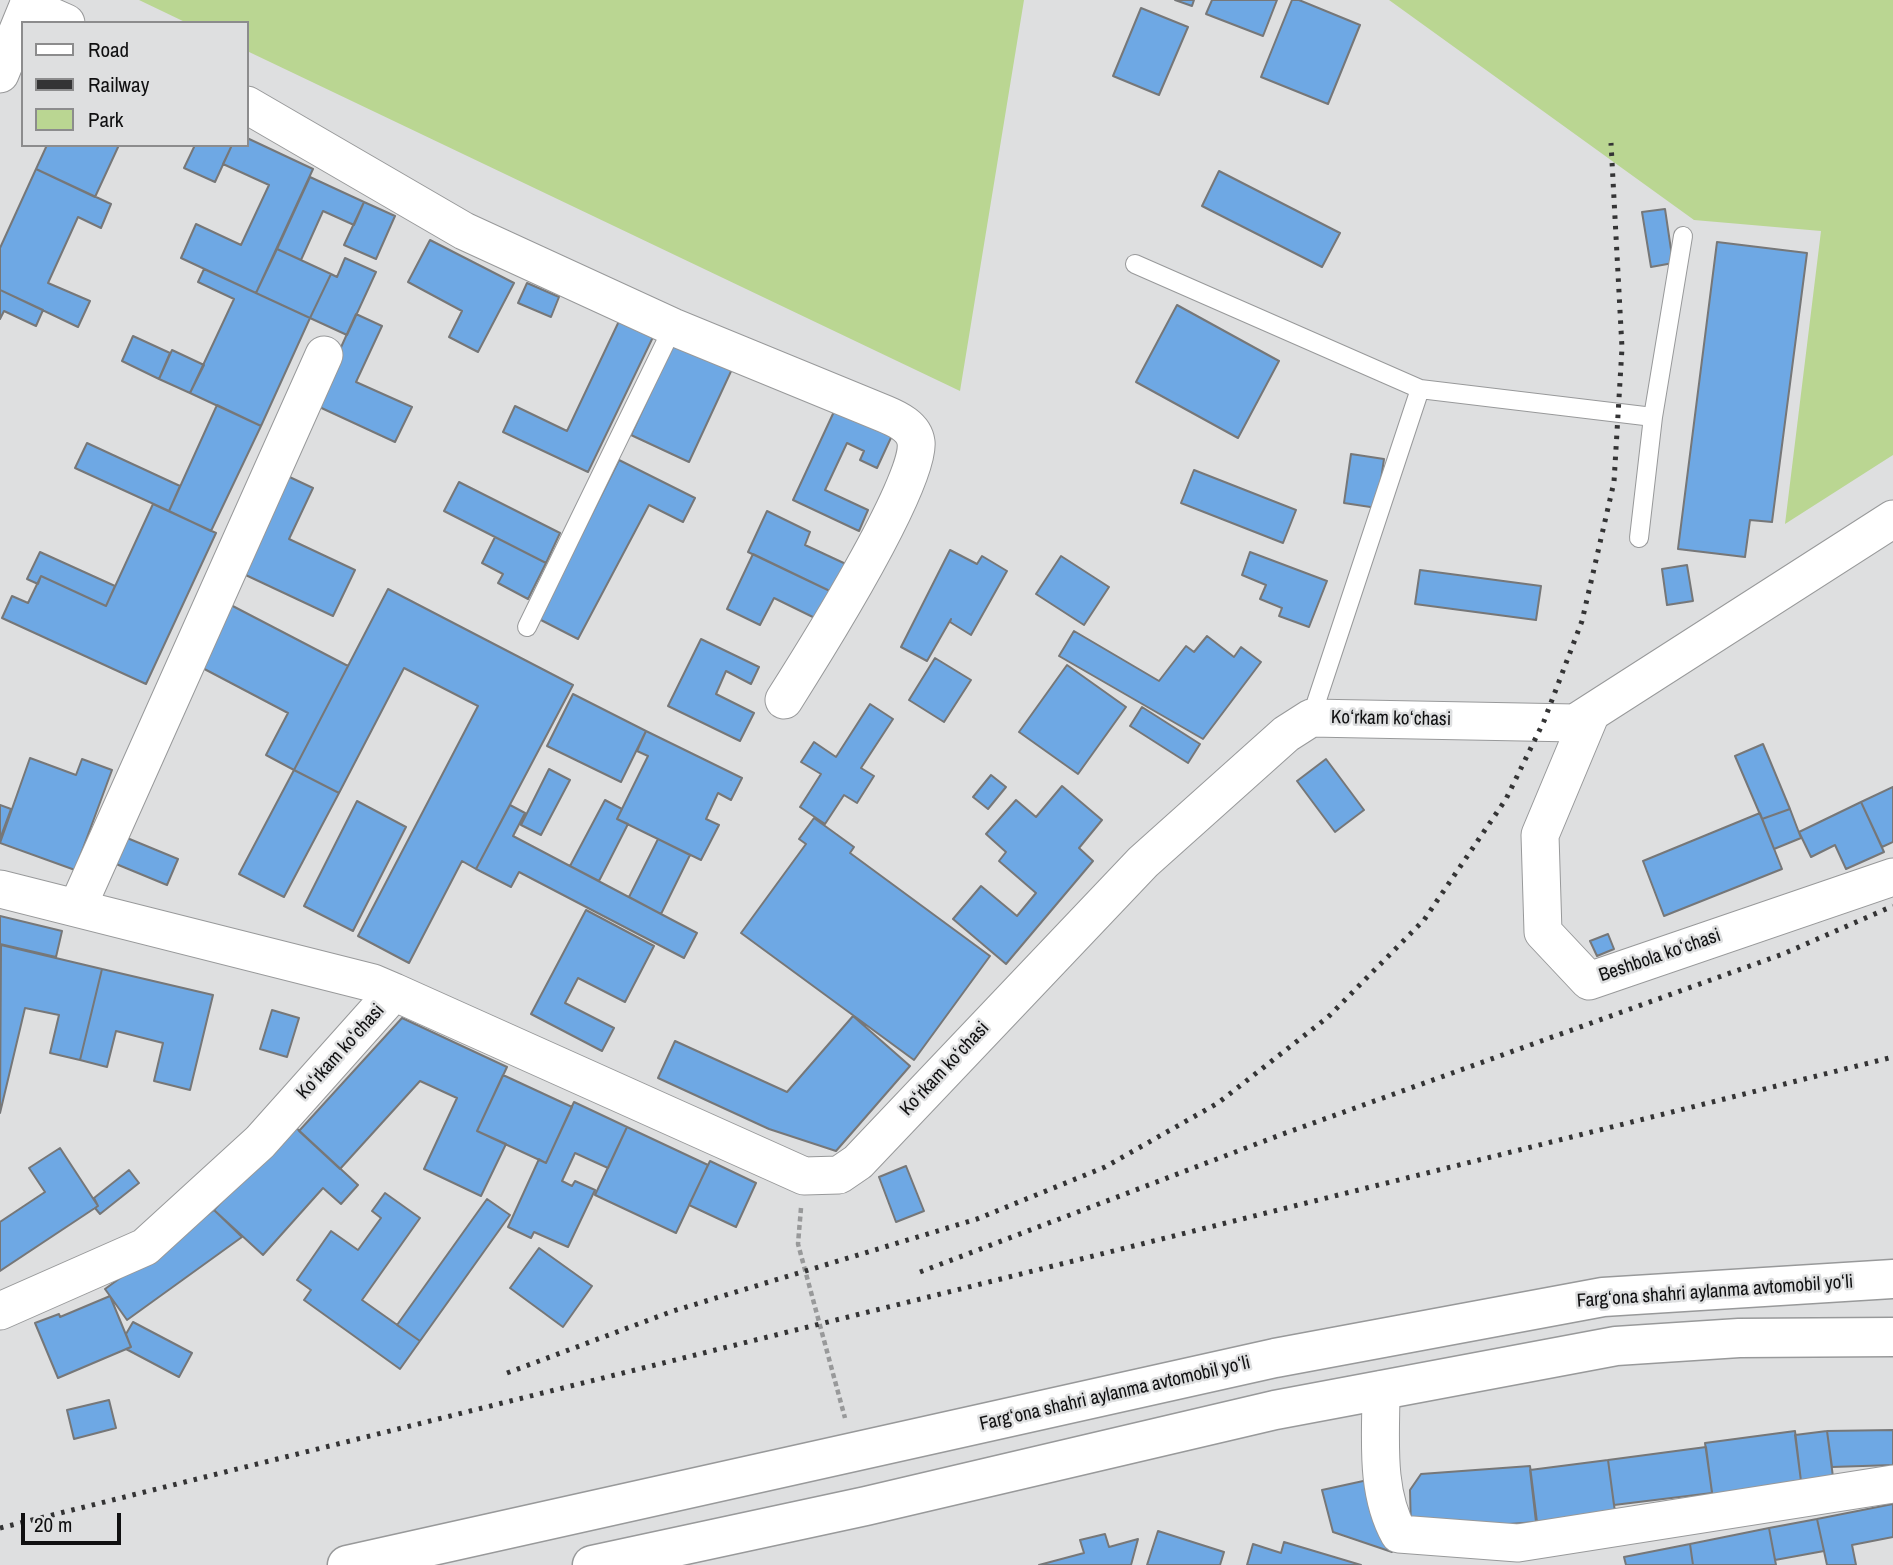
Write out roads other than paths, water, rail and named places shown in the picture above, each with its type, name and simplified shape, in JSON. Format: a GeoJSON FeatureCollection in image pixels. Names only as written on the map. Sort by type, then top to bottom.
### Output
{"type":"FeatureCollection","features":[{"type":"Feature","properties":{"kind":"highway","name":"Fargʻona shahri aylanma avtomobil yoʻli"},"geometry":{"type":"LineString","coordinates":[[360,1564],[1275,1358],[1603,1297],[1893,1279]]}},
{"type":"Feature","properties":{"kind":"highway"},"geometry":{"type":"LineString","coordinates":[[592,1565],[1275,1410],[1616,1346],[1739,1338],[1893,1337]]}},
{"type":"Feature","properties":{"kind":"highway"},"geometry":{"type":"LineString","coordinates":[[1083,1402],[1096,1452]]}},
{"type":"Feature","properties":{"kind":"street"},"geometry":{"type":"LineString","coordinates":[[0,74],[28,3],[62,21]]}},
{"type":"Feature","properties":{"kind":"street"},"geometry":{"type":"LineString","coordinates":[[248,107],[464,231],[673,327],[901,421],[912,432],[916,442],[905,487],[839,612],[784,700]]}},
{"type":"Feature","properties":{"kind":"street"},"geometry":{"type":"LineString","coordinates":[[77,908],[324,355]]}},
{"type":"Feature","properties":{"kind":"street","name":"Koʻrkam koʻchasi"},"geometry":{"type":"LineString","coordinates":[[0,1311],[145,1247],[260,1142],[394,992],[804,1176],[839,1175],[858,1163],[1143,862],[1286,734],[1311,718],[1575,723],[1893,519]]}},
{"type":"Feature","properties":{"kind":"street","name":"Beshbola koʻchasi"},"geometry":{"type":"LineString","coordinates":[[1591,713],[1540,835],[1543,932],[1589,981],[1893,877]]}},
{"type":"Feature","properties":{"kind":"street"},"geometry":{"type":"LineString","coordinates":[[0,889],[373,983],[394,992]]}},
{"type":"Feature","properties":{"kind":"street"},"geometry":{"type":"LineString","coordinates":[[1381,1390],[1381,1467],[1388,1515],[1399,1534],[1518,1543],[1893,1483]]}},
{"type":"Feature","properties":{"kind":"lane"},"geometry":{"type":"LineString","coordinates":[[1639,538],[1653,417],[1684,236]]}},
{"type":"Feature","properties":{"kind":"lane"},"geometry":{"type":"LineString","coordinates":[[1135,264],[1420,389],[1653,417]]}},
{"type":"Feature","properties":{"kind":"lane"},"geometry":{"type":"LineString","coordinates":[[527,627],[673,327]]}},
{"type":"Feature","properties":{"kind":"lane"},"geometry":{"type":"LineString","coordinates":[[1311,718],[1420,389]]}},
{"type":"Feature","properties":{"kind":"railway"},"geometry":{"type":"LineString","coordinates":[[507,1373],[673,1311],[977,1219],[1105,1167],[1218,1103],[1328,1017],[1424,920],[1506,799],[1544,721],[1582,621],[1614,482],[1622,348],[1611,143]]}},
{"type":"Feature","properties":{"kind":"railway"},"geometry":{"type":"LineString","coordinates":[[920,1272],[1280,1135],[1783,954],[1893,906]]}},
{"type":"Feature","properties":{"kind":"railway"},"geometry":{"type":"LineString","coordinates":[[0,1528],[1893,1057]]}}]}
